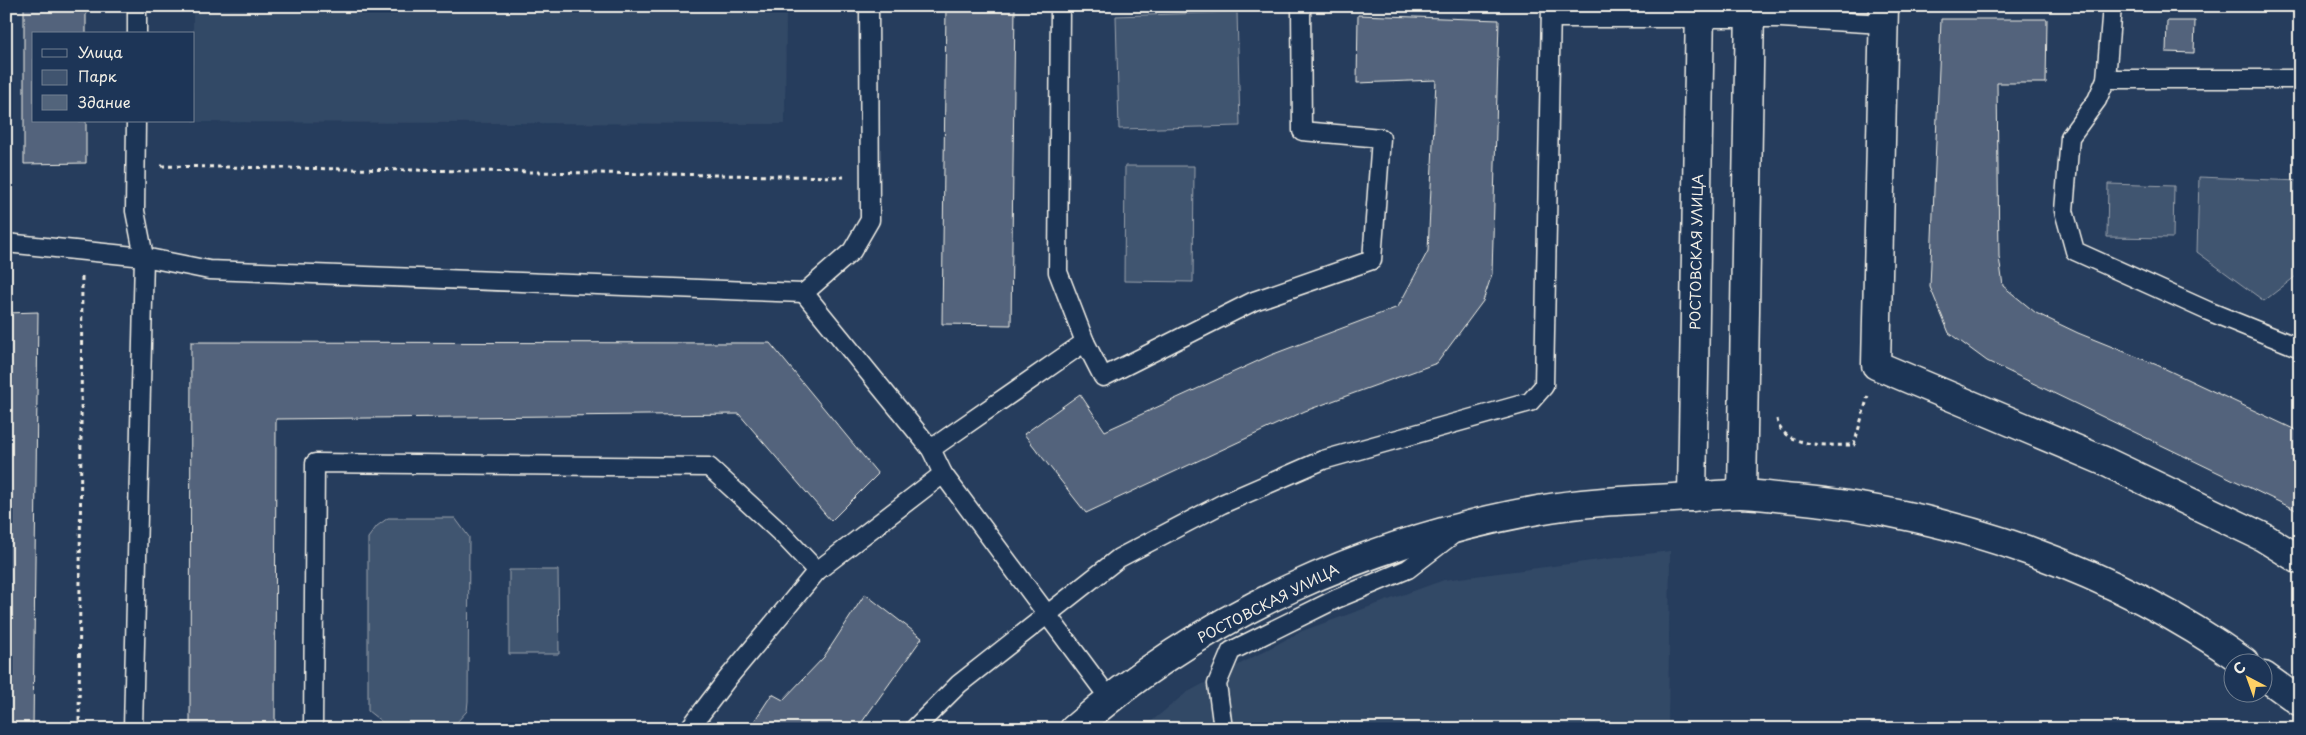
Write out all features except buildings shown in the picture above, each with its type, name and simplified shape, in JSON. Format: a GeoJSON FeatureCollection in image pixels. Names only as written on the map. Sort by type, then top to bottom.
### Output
{"type":"FeatureCollection","features":[{"type":"Feature","properties":{"kind":"street","name":"РОСТОВСКАЯ УЛИЦА"},"geometry":{"type":"LineString","coordinates":[[1692,497],[1700,12]]}},
{"type":"Feature","properties":{"kind":"street"},"geometry":{"type":"LineString","coordinates":[[1742,494],[1749,12]]}},
{"type":"Feature","properties":{"kind":"street"},"geometry":{"type":"LineString","coordinates":[[1884,15],[1876,365],[2104,461],[2263,537],[2300,560]]}},
{"type":"Feature","properties":{"kind":"street","name":"РОСТОВСКАЯ УЛИЦА"},"geometry":{"type":"LineString","coordinates":[[1074,729],[1109,698],[1211,629],[1321,573],[1392,546],[1466,525],[1540,509],[1616,500],[1742,494],[1840,503],[1940,523],[2038,554],[2131,594],[2230,652]]}},
{"type":"Feature","properties":{"kind":"street"},"geometry":{"type":"LineString","coordinates":[[2274,683],[2300,702]]}},
{"type":"Feature","properties":{"kind":"lane"},"geometry":{"type":"LineString","coordinates":[[136,32],[137,6]]}},
{"type":"Feature","properties":{"kind":"lane"},"geometry":{"type":"LineString","coordinates":[[6,243],[144,257],[209,270],[804,293],[852,250],[870,220],[869,6]]}},
{"type":"Feature","properties":{"kind":"lane"},"geometry":{"type":"LineString","coordinates":[[1060,6],[1058,272],[1085,342],[1103,377],[1254,301],[1372,260],[1381,138],[1302,131],[1301,6]]}},
{"type":"Feature","properties":{"kind":"lane"},"geometry":{"type":"LineString","coordinates":[[2112,6],[2106,79],[2097,100],[2070,137],[2064,211],[2075,251],[2208,311],[2300,348]]}},
{"type":"Feature","properties":{"kind":"lane"},"geometry":{"type":"LineString","coordinates":[[914,729],[959,684],[1119,558],[1222,504],[1323,460],[1530,402],[1544,386],[1551,12],[1749,12],[1782,18],[1884,15]]}},
{"type":"Feature","properties":{"kind":"lane"},"geometry":{"type":"LineString","coordinates":[[2106,79],[2300,79]]}},
{"type":"Feature","properties":{"kind":"lane"},"geometry":{"type":"LineString","coordinates":[[133,729],[144,257],[135,211],[136,122]]}},
{"type":"Feature","properties":{"kind":"lane"},"geometry":{"type":"LineString","coordinates":[[804,293],[931,449],[943,474],[1109,698]]}},
{"type":"Feature","properties":{"kind":"lane"},"geometry":{"type":"LineString","coordinates":[[931,449],[1085,342]]}},
{"type":"Feature","properties":{"kind":"lane"},"geometry":{"type":"LineString","coordinates":[[313,729],[315,463],[709,467],[784,535],[818,571]]}},
{"type":"Feature","properties":{"kind":"lane"},"geometry":{"type":"LineString","coordinates":[[689,729],[728,678],[818,571],[943,474]]}},
{"type":"Feature","properties":{"kind":"lane"},"geometry":{"type":"LineString","coordinates":[[1223,729],[1217,684],[1231,651],[1336,600],[1408,569],[1466,525]]}},
{"type":"Feature","properties":{"kind":"path"},"geometry":{"type":"LineString","coordinates":[[160,166],[824,177]]}},
{"type":"Feature","properties":{"kind":"path"},"geometry":{"type":"LineString","coordinates":[[79,729],[83,251]]}},
{"type":"Feature","properties":{"kind":"path"},"geometry":{"type":"LineString","coordinates":[[1776,415],[1777,422],[1798,442],[1854,445],[1876,365]]}},
{"type":"Feature","properties":{"kind":"shaded area"},"geometry":{"type":"Polygon","coordinates":[[[193,6],[786,6],[785,124],[193,122],[195,122],[195,32],[193,32],[193,6]]]}},
{"type":"Feature","properties":{"kind":"shaded area"},"geometry":{"type":"Polygon","coordinates":[[[1670,551],[1668,729],[1142,729],[1186,693],[1302,631],[1444,580],[1670,551]]]}},
{"type":"Feature","properties":{"kind":"green space"},"geometry":{"type":"Polygon","coordinates":[[[1237,12],[1240,126],[1119,129],[1116,16],[1237,12]]]}},
{"type":"Feature","properties":{"kind":"green space"},"geometry":{"type":"Polygon","coordinates":[[[1125,166],[1194,166],[1193,282],[1124,281],[1125,166]]]}},
{"type":"Feature","properties":{"kind":"green space"},"geometry":{"type":"Polygon","coordinates":[[[2199,177],[2300,181],[2300,273],[2264,301],[2197,252],[2199,177]]]}},
{"type":"Feature","properties":{"kind":"green space"},"geometry":{"type":"Polygon","coordinates":[[[2108,184],[2174,186],[2173,238],[2107,237],[2108,184]]]}},
{"type":"Feature","properties":{"kind":"green space"},"geometry":{"type":"Polygon","coordinates":[[[388,518],[455,518],[469,537],[468,701],[467,711],[457,722],[382,722],[368,711],[368,538],[377,526],[388,518]]]}},
{"type":"Feature","properties":{"kind":"green space"},"geometry":{"type":"Polygon","coordinates":[[[509,570],[558,570],[559,654],[509,654],[509,570]]]}}]}
